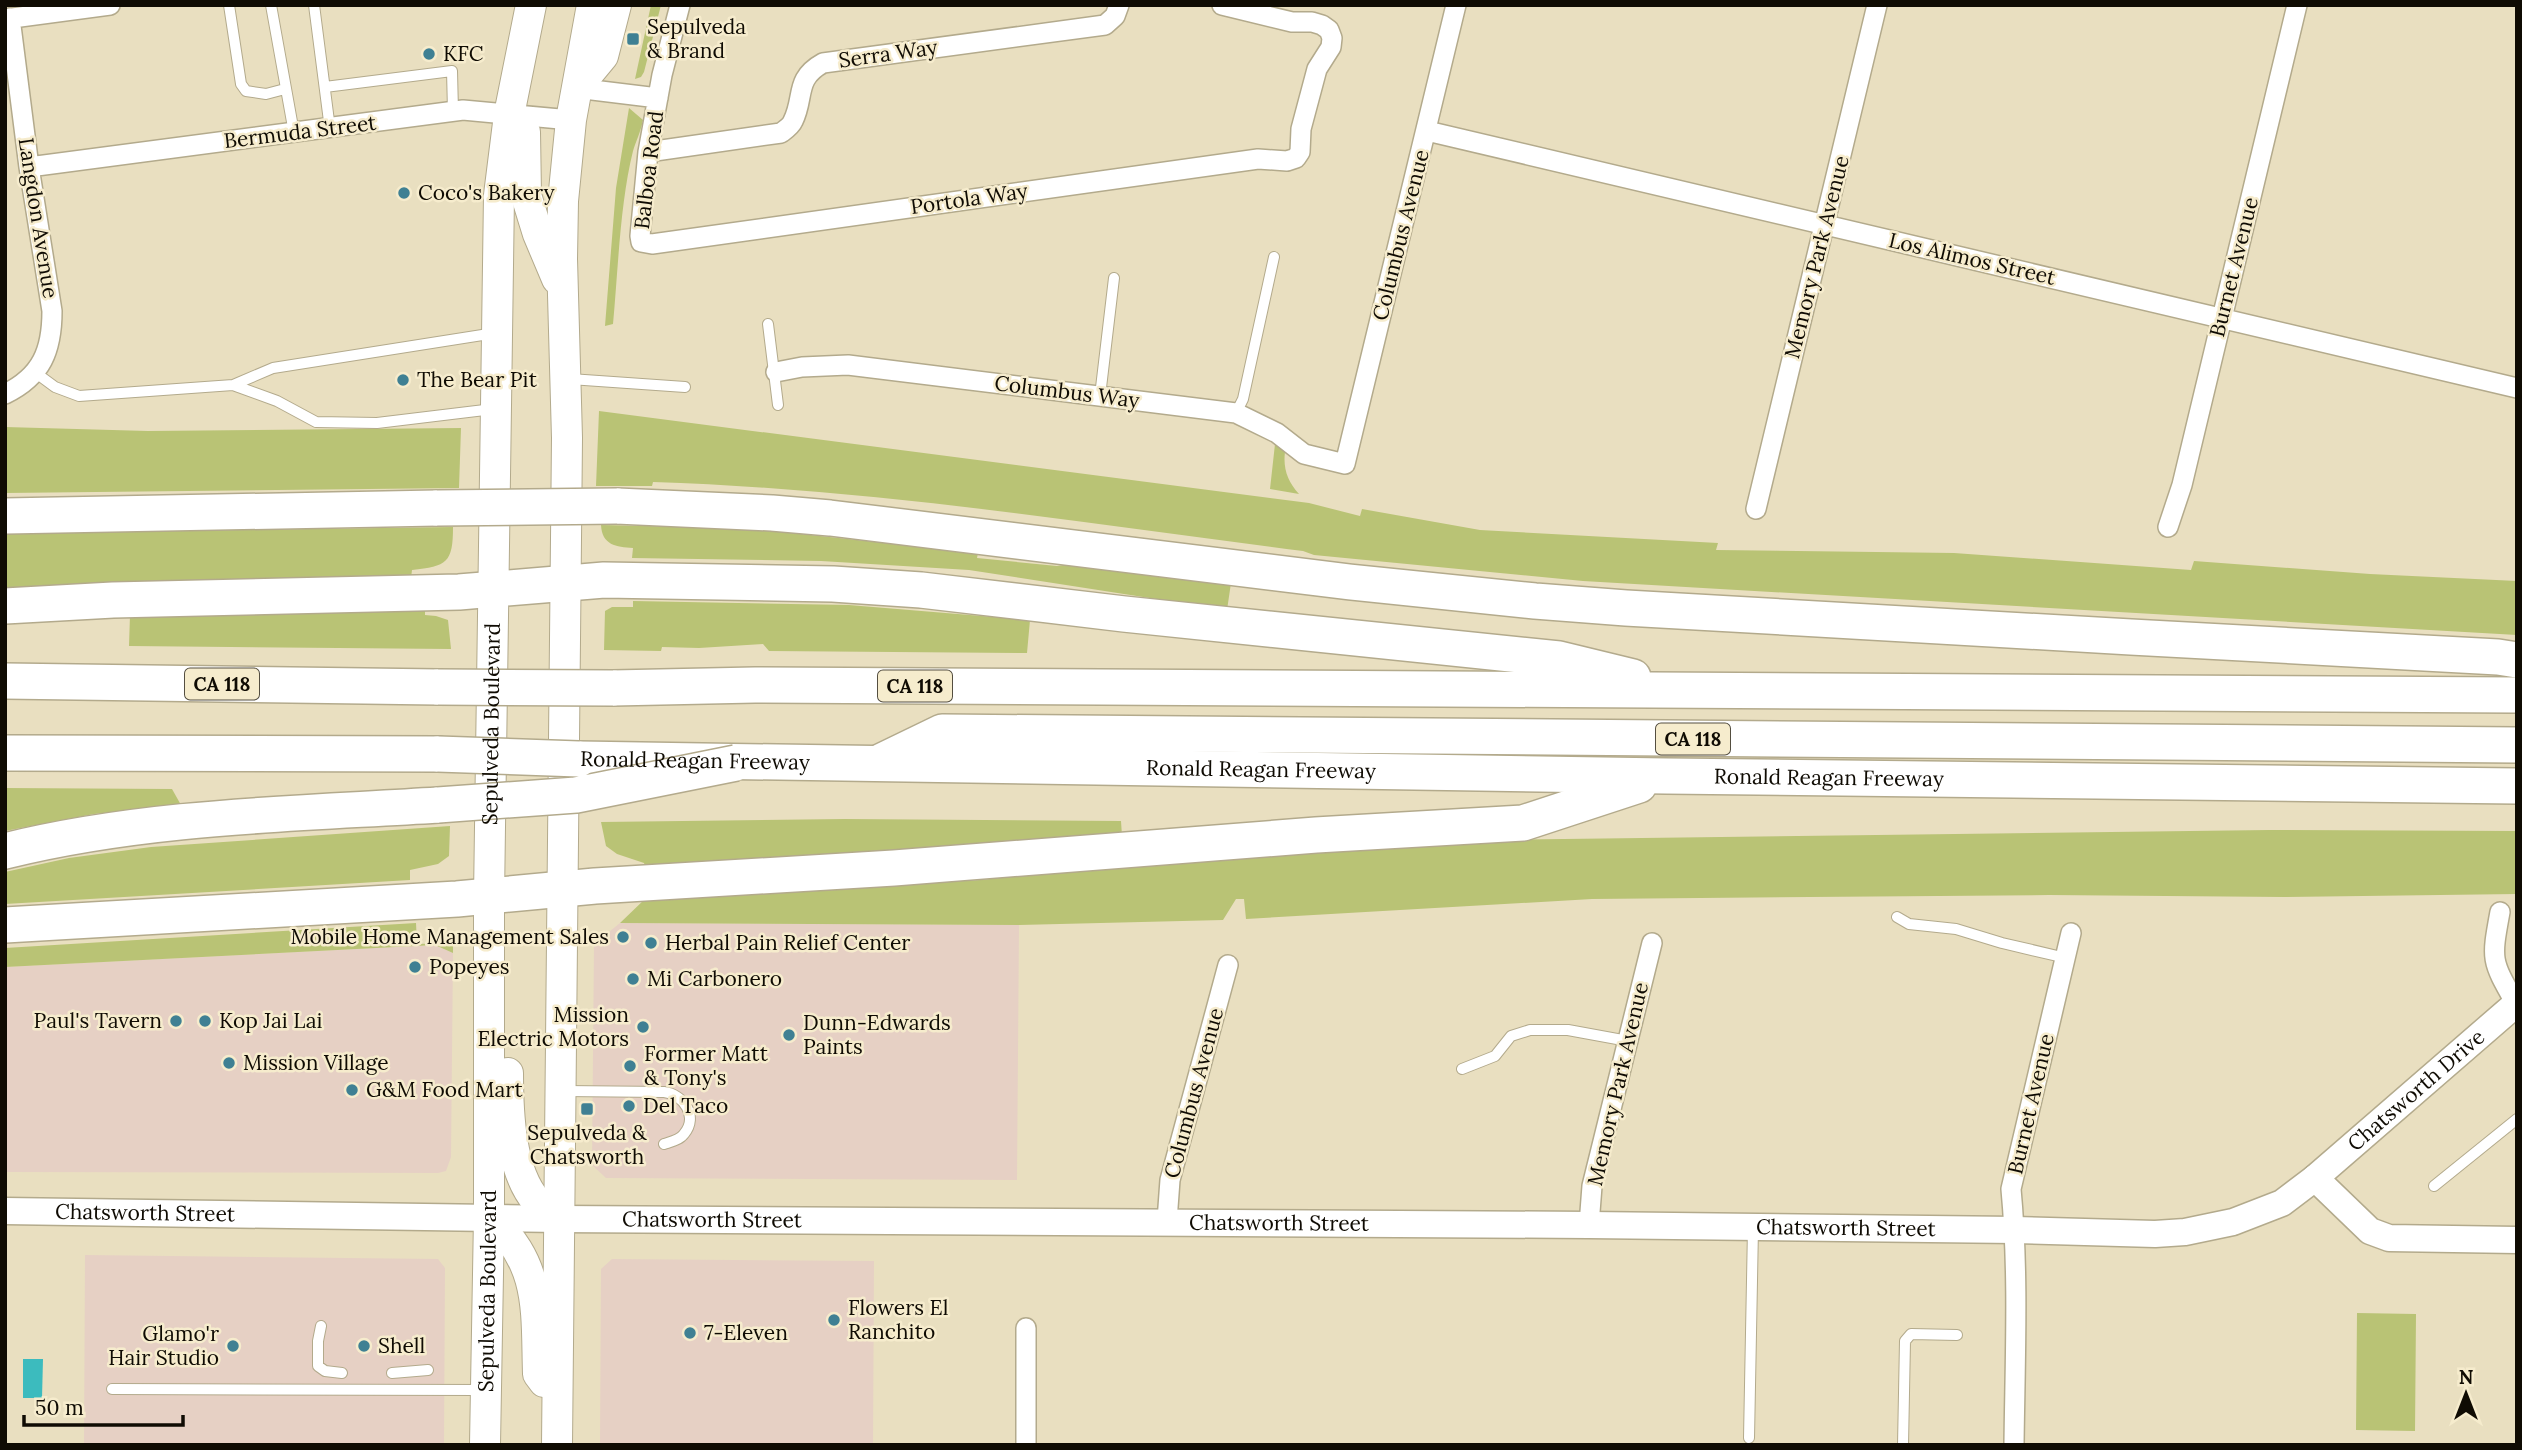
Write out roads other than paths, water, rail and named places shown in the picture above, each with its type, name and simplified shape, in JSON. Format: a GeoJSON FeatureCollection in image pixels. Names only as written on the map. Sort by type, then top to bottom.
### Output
{"type":"FeatureCollection","features":[{"type":"Feature","properties":{"kind":"highway"},"geometry":{"type":"LineString","coordinates":[[5,516],[617,506],[772,513],[1350,582],[1600,606],[2517,660]]}},
{"type":"Feature","properties":{"kind":"highway"},"geometry":{"type":"LineString","coordinates":[[5,606],[113,600],[459,592],[604,580],[807,583],[921,590],[1559,659],[1687,690]]}},
{"type":"Feature","properties":{"kind":"highway","name":"CA 118"},"geometry":{"type":"LineString","coordinates":[[5,681],[613,688],[755,685],[2517,695]]}},
{"type":"Feature","properties":{"kind":"highway","name":"CA 118"},"geometry":{"type":"LineString","coordinates":[[1075,687],[1135,719],[2489,732],[2517,715]]}},
{"type":"Feature","properties":{"kind":"highway","name":"CA 118"},"geometry":{"type":"LineString","coordinates":[[876,764],[942,732],[2517,745]]}},
{"type":"Feature","properties":{"kind":"highway","name":"Ronald Reagan Freeway"},"geometry":{"type":"LineString","coordinates":[[5,753],[438,754],[736,763],[1166,766],[1666,776],[2517,786]]}},
{"type":"Feature","properties":{"kind":"highway"},"geometry":{"type":"LineString","coordinates":[[5,851],[60,837],[141,827],[576,795],[736,763]]}},
{"type":"Feature","properties":{"kind":"highway"},"geometry":{"type":"LineString","coordinates":[[5,925],[489,897],[564,889],[894,868],[1316,835],[1523,823],[1666,776]]}},
{"type":"Feature","properties":{"kind":"main road","name":"Sepulveda Boulevard"},"geometry":{"type":"LineString","coordinates":[[485,1445],[494,408],[499,195],[509,115],[531,5]]}},
{"type":"Feature","properties":{"kind":"main road"},"geometry":{"type":"LineString","coordinates":[[556,1445],[567,438],[563,201],[571,120],[592,5]]}},
{"type":"Feature","properties":{"kind":"main road"},"geometry":{"type":"LineString","coordinates":[[576,88],[603,56],[616,5]]}},
{"type":"Feature","properties":{"kind":"main road"},"geometry":{"type":"LineString","coordinates":[[509,115],[525,132],[526,195],[538,234],[563,293]]}},
{"type":"Feature","properties":{"kind":"main road"},"geometry":{"type":"LineString","coordinates":[[488,954],[503,985],[507,1016],[508,1103],[518,1165],[528,1190],[539,1205],[559,1219]]}},
{"type":"Feature","properties":{"kind":"main road","name":"Chatsworth Drive"},"geometry":{"type":"LineString","coordinates":[[2315,1178],[2516,1004]]}},
{"type":"Feature","properties":{"kind":"main road"},"geometry":{"type":"LineString","coordinates":[[2315,1178],[2371,1231],[2389,1238],[2517,1240]]}},
{"type":"Feature","properties":{"kind":"main road","name":"Chatsworth Street"},"geometry":{"type":"LineString","coordinates":[[5,1212],[559,1219],[1589,1225],[2155,1234],[2185,1232],[2233,1222],[2282,1203],[2315,1178]]}},
{"type":"Feature","properties":{"kind":"main road"},"geometry":{"type":"LineString","coordinates":[[489,1217],[503,1229],[523,1258],[535,1301],[538,1374],[557,1402]]}},
{"type":"Feature","properties":{"kind":"street"},"geometry":{"type":"LineString","coordinates":[[8,18],[110,5]]}},
{"type":"Feature","properties":{"kind":"street","name":"Balboa Road"},"geometry":{"type":"LineString","coordinates":[[641,242],[648,152],[680,5]]}},
{"type":"Feature","properties":{"kind":"street","name":"Serra Way"},"geometry":{"type":"LineString","coordinates":[[648,152],[781,133],[793,123],[804,79],[813,68],[823,63],[1105,24],[1115,16],[1119,5]]}},
{"type":"Feature","properties":{"kind":"street","name":"Portola Way"},"geometry":{"type":"LineString","coordinates":[[641,242],[652,244],[1258,159],[1287,161],[1296,158],[1300,152],[1301,129],[1317,69],[1331,47],[1329,30],[1312,22],[1292,22],[1222,5]]}},
{"type":"Feature","properties":{"kind":"street","name":"Columbus Avenue"},"geometry":{"type":"LineString","coordinates":[[1345,464],[1456,5]]}},
{"type":"Feature","properties":{"kind":"street","name":"Memory Park Avenue"},"geometry":{"type":"LineString","coordinates":[[1756,509],[1877,5]]}},
{"type":"Feature","properties":{"kind":"street","name":"Burnet Avenue"},"geometry":{"type":"LineString","coordinates":[[2168,527],[2182,485],[2297,5]]}},
{"type":"Feature","properties":{"kind":"street","name":"Langdon Avenue"},"geometry":{"type":"LineString","coordinates":[[8,18],[52,311],[52,334],[36,373]]}},
{"type":"Feature","properties":{"kind":"street","name":"Balboa Road"},"geometry":{"type":"LineString","coordinates":[[576,88],[658,98]]}},
{"type":"Feature","properties":{"kind":"street","name":"Bermuda Street"},"geometry":{"type":"LineString","coordinates":[[29,167],[453,111],[571,120]]}},
{"type":"Feature","properties":{"kind":"street","name":"Los Alimos Street"},"geometry":{"type":"LineString","coordinates":[[1427,131],[2517,388]]}},
{"type":"Feature","properties":{"kind":"street","name":"Columbus Way"},"geometry":{"type":"LineString","coordinates":[[776,372],[802,367],[848,365],[1236,413],[1277,433],[1304,453],[1345,464]]}},
{"type":"Feature","properties":{"kind":"street"},"geometry":{"type":"LineString","coordinates":[[5,394],[25,383],[36,373]]}},
{"type":"Feature","properties":{"kind":"street"},"geometry":{"type":"LineString","coordinates":[[2500,912],[2493,951],[2494,966],[2516,1004]]}},
{"type":"Feature","properties":{"kind":"street","name":"Burnet Avenue"},"geometry":{"type":"LineString","coordinates":[[2014,1445],[2015,1230],[2011,1189],[2071,933]]}},
{"type":"Feature","properties":{"kind":"street","name":"Memory Park Avenue"},"geometry":{"type":"LineString","coordinates":[[1589,1225],[1592,1186],[1652,943]]}},
{"type":"Feature","properties":{"kind":"street","name":"Columbus Avenue"},"geometry":{"type":"LineString","coordinates":[[1167,1221],[1170,1180],[1228,965]]}},
{"type":"Feature","properties":{"kind":"street"},"geometry":{"type":"LineString","coordinates":[[1026,1328],[1026,1445]]}},
{"type":"Feature","properties":{"kind":"lane"},"geometry":{"type":"LineString","coordinates":[[229,5],[241,84],[246,91],[266,94],[285,89]]}},
{"type":"Feature","properties":{"kind":"lane"},"geometry":{"type":"LineString","coordinates":[[271,5],[294,133]]}},
{"type":"Feature","properties":{"kind":"lane"},"geometry":{"type":"LineString","coordinates":[[314,5],[330,129]]}},
{"type":"Feature","properties":{"kind":"lane"},"geometry":{"type":"LineString","coordinates":[[325,87],[452,71],[453,111]]}},
{"type":"Feature","properties":{"kind":"lane"},"geometry":{"type":"LineString","coordinates":[[1236,413],[1243,398],[1274,257]]}},
{"type":"Feature","properties":{"kind":"lane"},"geometry":{"type":"LineString","coordinates":[[1100,396],[1114,278]]}},
{"type":"Feature","properties":{"kind":"lane"},"geometry":{"type":"LineString","coordinates":[[768,324],[778,405]]}},
{"type":"Feature","properties":{"kind":"lane"},"geometry":{"type":"LineString","coordinates":[[36,373],[55,387],[79,396],[233,385],[273,368],[496,333]]}},
{"type":"Feature","properties":{"kind":"lane"},"geometry":{"type":"LineString","coordinates":[[566,378],[685,387]]}},
{"type":"Feature","properties":{"kind":"lane"},"geometry":{"type":"LineString","coordinates":[[233,385],[277,401],[316,422],[377,423],[494,408]]}},
{"type":"Feature","properties":{"kind":"lane"},"geometry":{"type":"LineString","coordinates":[[1897,917],[1909,924],[1956,929],[2066,958]]}},
{"type":"Feature","properties":{"kind":"lane"},"geometry":{"type":"LineString","coordinates":[[1462,1069],[1495,1056],[1511,1036],[1530,1030],[1568,1030],[1628,1041]]}},
{"type":"Feature","properties":{"kind":"lane"},"geometry":{"type":"LineString","coordinates":[[561,1091],[675,1094],[685,1103],[689,1125],[681,1137],[664,1144]]}},
{"type":"Feature","properties":{"kind":"lane"},"geometry":{"type":"LineString","coordinates":[[2434,1186],[2517,1119]]}},
{"type":"Feature","properties":{"kind":"lane"},"geometry":{"type":"LineString","coordinates":[[1749,1438],[1753,1227]]}},
{"type":"Feature","properties":{"kind":"lane"},"geometry":{"type":"LineString","coordinates":[[321,1326],[317,1341],[318,1366],[325,1371],[342,1373]]}},
{"type":"Feature","properties":{"kind":"lane"},"geometry":{"type":"LineString","coordinates":[[1903,1445],[1905,1340],[1911,1334],[1957,1335]]}},
{"type":"Feature","properties":{"kind":"lane"},"geometry":{"type":"LineString","coordinates":[[392,1373],[428,1370]]}},
{"type":"Feature","properties":{"kind":"lane"},"geometry":{"type":"LineString","coordinates":[[112,1390],[486,1391]]}},
{"type":"Feature","properties":{"kind":"water"},"geometry":{"type":"Polygon","coordinates":[[[23,1359],[43,1359],[42,1398],[23,1398],[23,1359]]]}},
{"type":"Feature","properties":{"kind":"place","name":"Sepulveda & Brand"},"geometry":{"type":"Point","coordinates":[633,39]}},
{"type":"Feature","properties":{"kind":"place","name":"KFC"},"geometry":{"type":"Point","coordinates":[429,54]}},
{"type":"Feature","properties":{"kind":"place","name":"Coco's Bakery"},"geometry":{"type":"Point","coordinates":[404,193]}},
{"type":"Feature","properties":{"kind":"place","name":"The Bear Pit"},"geometry":{"type":"Point","coordinates":[403,380]}},
{"type":"Feature","properties":{"kind":"place","name":"Mobile Home Management Sales"},"geometry":{"type":"Point","coordinates":[623,937]}},
{"type":"Feature","properties":{"kind":"place","name":"Herbal Pain Relief Center"},"geometry":{"type":"Point","coordinates":[651,943]}},
{"type":"Feature","properties":{"kind":"place","name":"Popeyes"},"geometry":{"type":"Point","coordinates":[415,967]}},
{"type":"Feature","properties":{"kind":"place","name":"Mi Carbonero"},"geometry":{"type":"Point","coordinates":[633,979]}},
{"type":"Feature","properties":{"kind":"place","name":"Paul's Tavern"},"geometry":{"type":"Point","coordinates":[176,1021]}},
{"type":"Feature","properties":{"kind":"place","name":"Kop Jai Lai"},"geometry":{"type":"Point","coordinates":[205,1021]}},
{"type":"Feature","properties":{"kind":"place","name":"Mission Electric Motors"},"geometry":{"type":"Point","coordinates":[643,1027]}},
{"type":"Feature","properties":{"kind":"place","name":"Dunn-Edwards Paints"},"geometry":{"type":"Point","coordinates":[789,1035]}},
{"type":"Feature","properties":{"kind":"place","name":"Mission Village"},"geometry":{"type":"Point","coordinates":[229,1063]}},
{"type":"Feature","properties":{"kind":"place","name":"Former Matt & Tony's"},"geometry":{"type":"Point","coordinates":[630,1066]}},
{"type":"Feature","properties":{"kind":"place","name":"G&M Food Mart"},"geometry":{"type":"Point","coordinates":[352,1090]}},
{"type":"Feature","properties":{"kind":"place","name":"Del Taco"},"geometry":{"type":"Point","coordinates":[629,1106]}},
{"type":"Feature","properties":{"kind":"place","name":"Sepulveda & Chatsworth"},"geometry":{"type":"Point","coordinates":[587,1109]}},
{"type":"Feature","properties":{"kind":"place","name":"Flowers El Ranchito"},"geometry":{"type":"Point","coordinates":[834,1320]}},
{"type":"Feature","properties":{"kind":"place","name":"7-Eleven"},"geometry":{"type":"Point","coordinates":[690,1333]}},
{"type":"Feature","properties":{"kind":"place","name":"Glamo'r Hair Studio"},"geometry":{"type":"Point","coordinates":[233,1346]}},
{"type":"Feature","properties":{"kind":"place","name":"Shell"},"geometry":{"type":"Point","coordinates":[364,1346]}}]}
